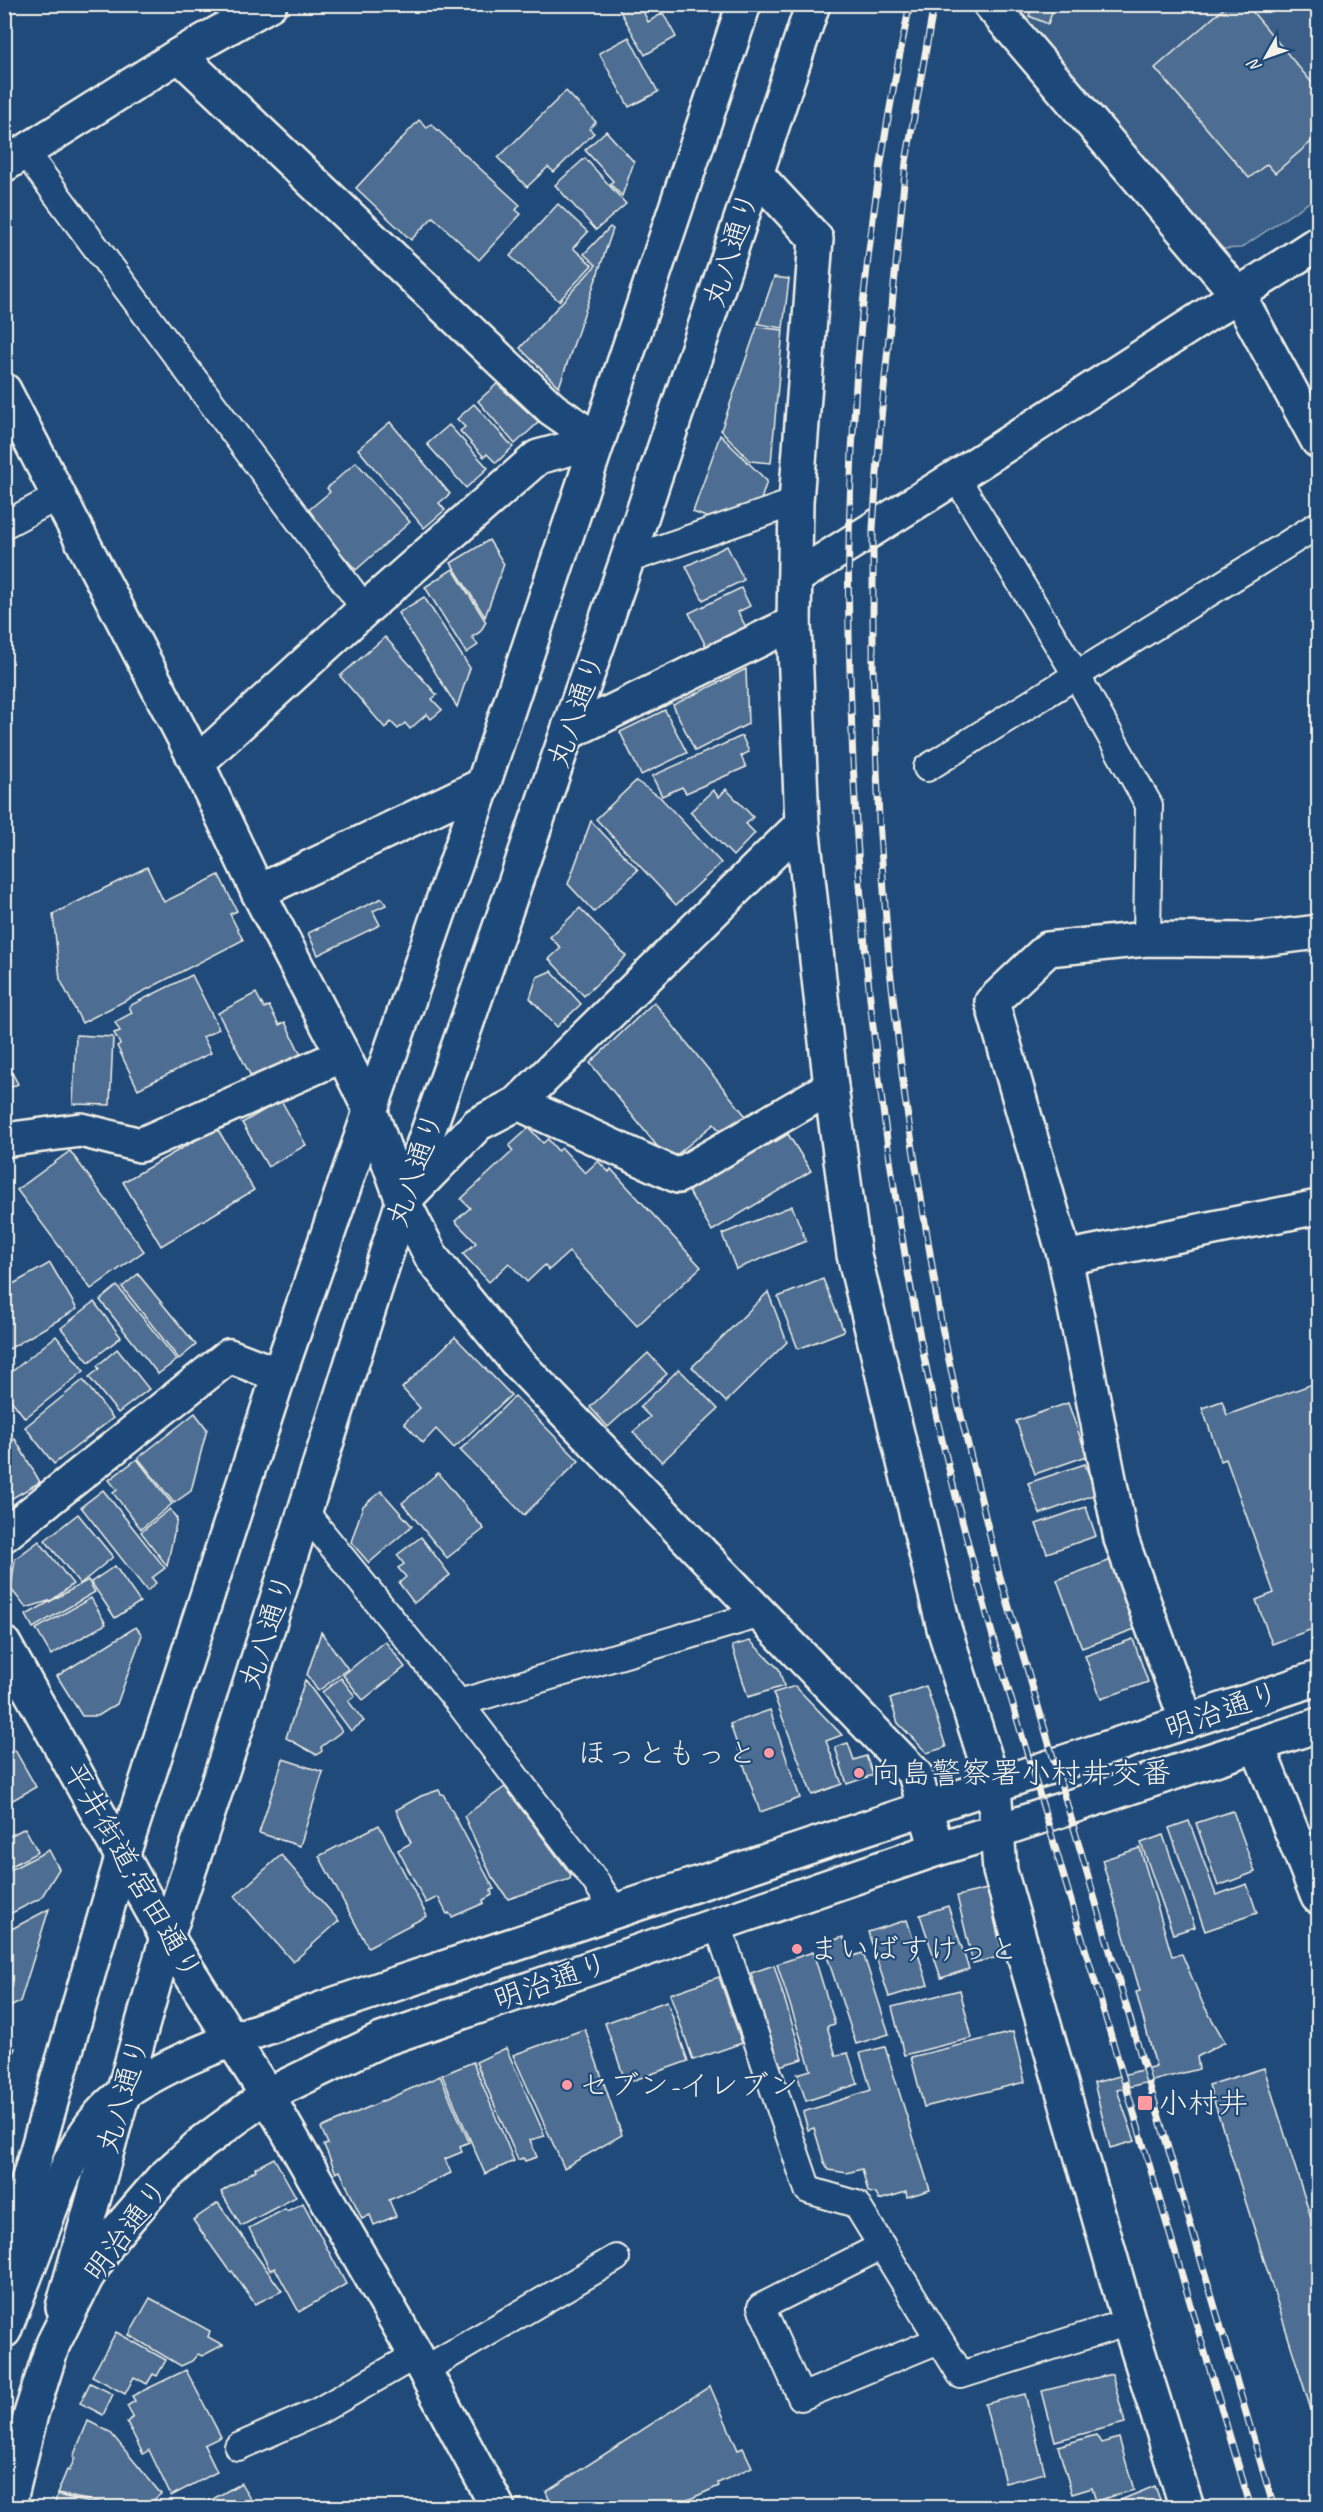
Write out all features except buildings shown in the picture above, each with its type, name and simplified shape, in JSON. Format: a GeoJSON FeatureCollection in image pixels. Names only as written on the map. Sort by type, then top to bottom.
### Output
{"type":"FeatureCollection","features":[{"type":"Feature","properties":{"kind":"street"},"geometry":{"type":"LineString","coordinates":[[15,158],[179,55],[270,4]]}},
{"type":"Feature","properties":{"kind":"street","name":"丸八通り"},"geometry":{"type":"LineString","coordinates":[[4,2264],[123,1854],[279,1375],[483,785],[744,4]]}},
{"type":"Feature","properties":{"kind":"street","name":"丸八通り"},"geometry":{"type":"LineString","coordinates":[[53,2344],[167,1937],[403,1201],[568,733],[813,4]]}},
{"type":"Feature","properties":{"kind":"street"},"geometry":{"type":"LineString","coordinates":[[990,4],[1239,296],[1318,441]]}},
{"type":"Feature","properties":{"kind":"street"},"geometry":{"type":"LineString","coordinates":[[179,55],[552,409],[598,441]]}},
{"type":"Feature","properties":{"kind":"street"},"geometry":{"type":"LineString","coordinates":[[756,174],[816,239],[796,502],[794,623],[801,824],[831,1087],[854,1255],[944,1628],[994,1786],[1000,1871],[1186,2508]]}},
{"type":"Feature","properties":{"kind":"street"},"geometry":{"type":"LineString","coordinates":[[795,578],[1239,296],[1318,243]]}},
{"type":"Feature","properties":{"kind":"street"},"geometry":{"type":"LineString","coordinates":[[4,390],[343,1055],[370,1110],[403,1201],[432,1258],[515,1360],[915,1774],[937,1849]]}},
{"type":"Feature","properties":{"kind":"street"},"geometry":{"type":"LineString","coordinates":[[196,763],[365,609],[538,457],[598,441]]}},
{"type":"Feature","properties":{"kind":"street"},"geometry":{"type":"LineString","coordinates":[[568,733],[794,623]]}},
{"type":"Feature","properties":{"kind":"street"},"geometry":{"type":"LineString","coordinates":[[258,892],[483,785]]}},
{"type":"Feature","properties":{"kind":"street"},"geometry":{"type":"LineString","coordinates":[[403,1201],[478,1124],[518,1103],[801,824]]}},
{"type":"Feature","properties":{"kind":"street"},"geometry":{"type":"LineString","coordinates":[[1187,1722],[1121,1539],[1065,1258],[992,1002],[1048,949],[1147,939],[1253,940],[1318,932]]}},
{"type":"Feature","properties":{"kind":"street"},"geometry":{"type":"LineString","coordinates":[[4,1140],[81,1130],[140,1145],[343,1055]]}},
{"type":"Feature","properties":{"kind":"street"},"geometry":{"type":"LineString","coordinates":[[518,1103],[678,1176],[831,1087]]}},
{"type":"Feature","properties":{"kind":"street"},"geometry":{"type":"LineString","coordinates":[[1065,1258],[1318,1208]]}},
{"type":"Feature","properties":{"kind":"street"},"geometry":{"type":"LineString","coordinates":[[4,1535],[229,1356],[279,1375]]}},
{"type":"Feature","properties":{"kind":"street","name":"平井街道;宮田通り"},"geometry":{"type":"LineString","coordinates":[[4,1644],[123,1854],[167,1937],[267,2095],[420,2362],[498,2508]]}},
{"type":"Feature","properties":{"kind":"street","name":"明治通り"},"geometry":{"type":"LineString","coordinates":[[4,2331],[65,2170],[80,2143],[100,2116],[123,2094],[159,2074],[234,2040],[335,2004],[1318,1678]]}},
{"type":"Feature","properties":{"kind":"street","name":"明治通り"},"geometry":{"type":"LineString","coordinates":[[8,2508],[28,2424],[53,2344],[86,2278],[113,2236],[162,2179],[202,2143],[267,2095],[381,2040],[937,1849],[1318,1725]]}},
{"type":"Feature","properties":{"kind":"street"},"geometry":{"type":"LineString","coordinates":[[1257,1745],[1318,1897]]}},
{"type":"Feature","properties":{"kind":"lane"},"geometry":{"type":"LineString","coordinates":[[15,158],[365,609]]}},
{"type":"Feature","properties":{"kind":"lane"},"geometry":{"type":"LineString","coordinates":[[956,477],[1077,676],[1149,805],[1147,939]]}},
{"type":"Feature","properties":{"kind":"lane"},"geometry":{"type":"LineString","coordinates":[[4,525],[59,496]]}},
{"type":"Feature","properties":{"kind":"lane"},"geometry":{"type":"LineString","coordinates":[[627,560],[796,502]]}},
{"type":"Feature","properties":{"kind":"lane"},"geometry":{"type":"LineString","coordinates":[[927,768],[1318,525]]}},
{"type":"Feature","properties":{"kind":"lane"},"geometry":{"type":"LineString","coordinates":[[305,1512],[459,1703],[596,1882],[615,1911]]}},
{"type":"Feature","properties":{"kind":"lane"},"geometry":{"type":"LineString","coordinates":[[459,1703],[760,1614]]}},
{"type":"Feature","properties":{"kind":"lane"},"geometry":{"type":"LineString","coordinates":[[717,1923],[808,2190],[856,2204],[961,2375],[1130,2322]]}},
{"type":"Feature","properties":{"kind":"lane"},"geometry":{"type":"LineString","coordinates":[[882,2246],[761,2307],[801,2397],[939,2340]]}},
{"type":"Feature","properties":{"kind":"lane"},"geometry":{"type":"LineString","coordinates":[[238,2448],[420,2362],[616,2258]]}},
{"type":"Feature","properties":{"kind":"shaded area"},"geometry":{"type":"Polygon","coordinates":[[[1009,5],[1318,5],[1318,196],[1241,248],[1223,249],[1217,245],[1009,5]]]}},
{"type":"Feature","properties":{"kind":"railway"},"geometry":{"type":"LineString","coordinates":[[910,4],[885,138],[866,272],[854,408],[848,567],[852,735],[862,906],[869,991],[890,1161],[903,1245],[936,1414],[980,1590],[1251,2508]]}},
{"type":"Feature","properties":{"kind":"railway"},"geometry":{"type":"LineString","coordinates":[[934,4],[906,162],[881,419],[873,528],[873,668],[879,820],[889,961],[905,1099],[942,1327],[998,1570],[1274,2508]]}},
{"type":"Feature","properties":{"kind":"place","name":"ほっともっと"},"geometry":{"type":"Point","coordinates":[769,1753]}},
{"type":"Feature","properties":{"kind":"place","name":"向島警察署小村井交番"},"geometry":{"type":"Point","coordinates":[859,1773]}},
{"type":"Feature","properties":{"kind":"place","name":"まいばすけっと"},"geometry":{"type":"Point","coordinates":[797,1949]}},
{"type":"Feature","properties":{"kind":"place","name":"セブン-イレブン"},"geometry":{"type":"Point","coordinates":[567,2085]}},
{"type":"Feature","properties":{"kind":"place","name":"小村井"},"geometry":{"type":"Point","coordinates":[1145,2103]}}]}
